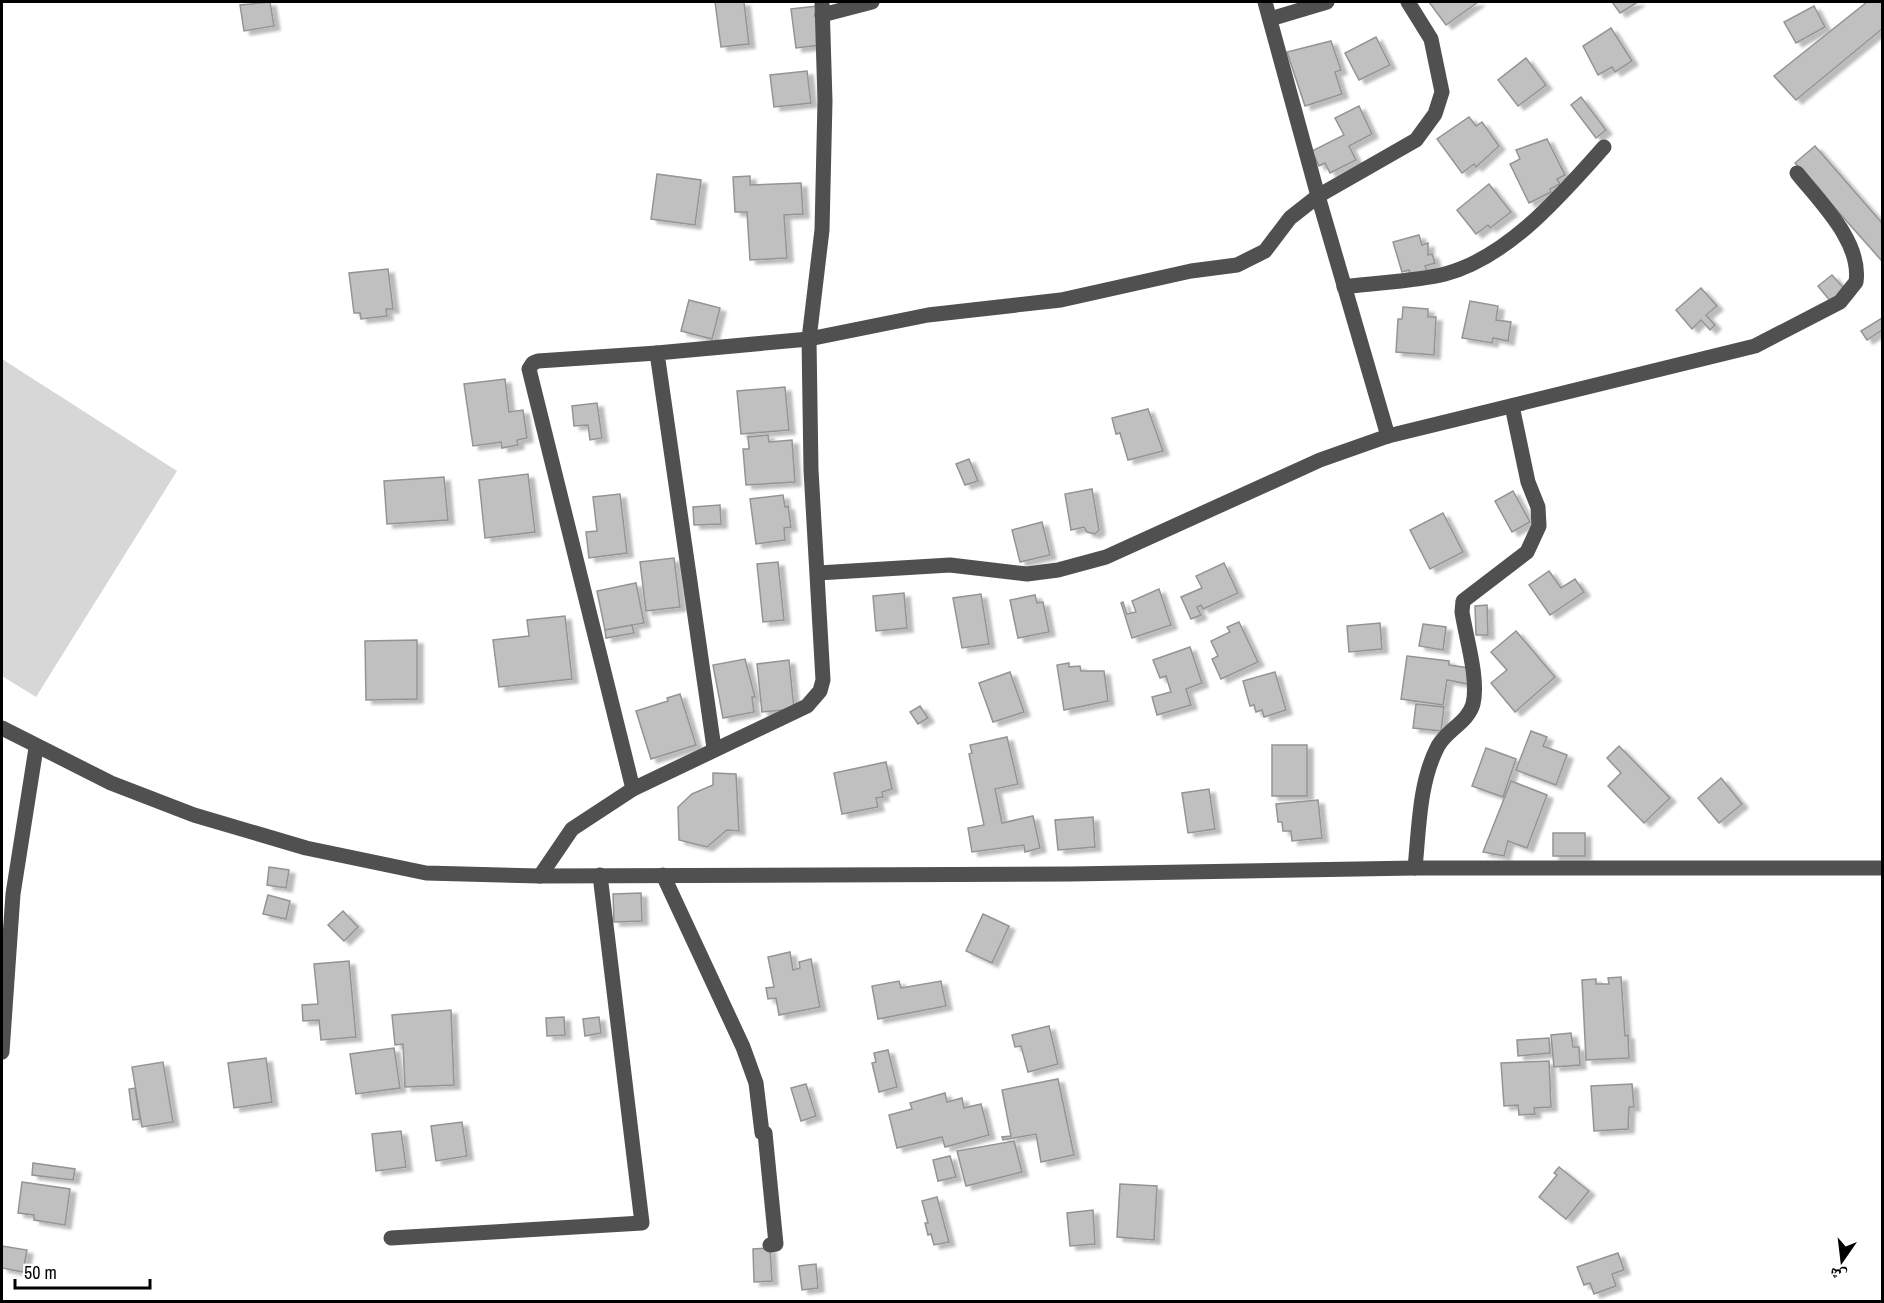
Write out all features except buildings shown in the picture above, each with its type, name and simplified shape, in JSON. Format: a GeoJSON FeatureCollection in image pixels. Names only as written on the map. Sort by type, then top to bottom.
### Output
{"type":"FeatureCollection","features":[{"type":"Feature","properties":{"kind":"street"},"geometry":{"type":"LineString","coordinates":[[540,876],[573,829],[633,789],[714,748],[807,706],[820,691],[823,680],[811,470],[809,339],[822,230],[825,101],[822,8],[872,2]]}},
{"type":"Feature","properties":{"kind":"street"},"geometry":{"type":"LineString","coordinates":[[1265,2],[1318,196],[1388,436]]}},
{"type":"Feature","properties":{"kind":"street"},"geometry":{"type":"LineString","coordinates":[[1270,20],[1327,2]]}},
{"type":"Feature","properties":{"kind":"street"},"geometry":{"type":"LineString","coordinates":[[633,789],[529,369],[533,363],[809,339],[928,315],[1061,300],[1191,271],[1237,265],[1265,251],[1290,218],[1318,196],[1416,140],[1435,114],[1442,92],[1431,39],[1408,2]]}},
{"type":"Feature","properties":{"kind":"street"},"geometry":{"type":"LineString","coordinates":[[1344,286],[1443,274],[1480,261],[1552,206],[1604,147]]}},
{"type":"Feature","properties":{"kind":"street"},"geometry":{"type":"LineString","coordinates":[[818,573],[950,565],[1027,574],[1058,570],[1106,557],[1320,460],[1388,436],[1755,346],[1839,302],[1856,282],[1855,258],[1836,224],[1797,173]]}},
{"type":"Feature","properties":{"kind":"street"},"geometry":{"type":"LineString","coordinates":[[657,353],[714,748]]}},
{"type":"Feature","properties":{"kind":"street"},"geometry":{"type":"LineString","coordinates":[[1415,868],[1422,796],[1434,754],[1442,738],[1465,718],[1473,707],[1476,690],[1461,612],[1463,602],[1527,552],[1539,526],[1538,507],[1528,482],[1512,406]]}},
{"type":"Feature","properties":{"kind":"street"},"geometry":{"type":"LineString","coordinates":[[2,728],[36,748],[111,783],[194,815],[306,848],[426,873],[540,876],[1071,874],[1415,868],[1882,868]]}},
{"type":"Feature","properties":{"kind":"street"},"geometry":{"type":"LineString","coordinates":[[2,1052],[13,894],[36,748]]}},
{"type":"Feature","properties":{"kind":"street"},"geometry":{"type":"LineString","coordinates":[[391,1238],[642,1223],[600,875]]}},
{"type":"Feature","properties":{"kind":"street"},"geometry":{"type":"LineString","coordinates":[[663,875],[743,1047],[756,1083],[762,1133],[765,1133],[776,1244],[770,1245]]}},
{"type":"Feature","properties":{"kind":"shaded area"},"geometry":{"type":"Polygon","coordinates":[[[2,359],[177,471],[36,697],[2,676],[2,359]]]}}]}
